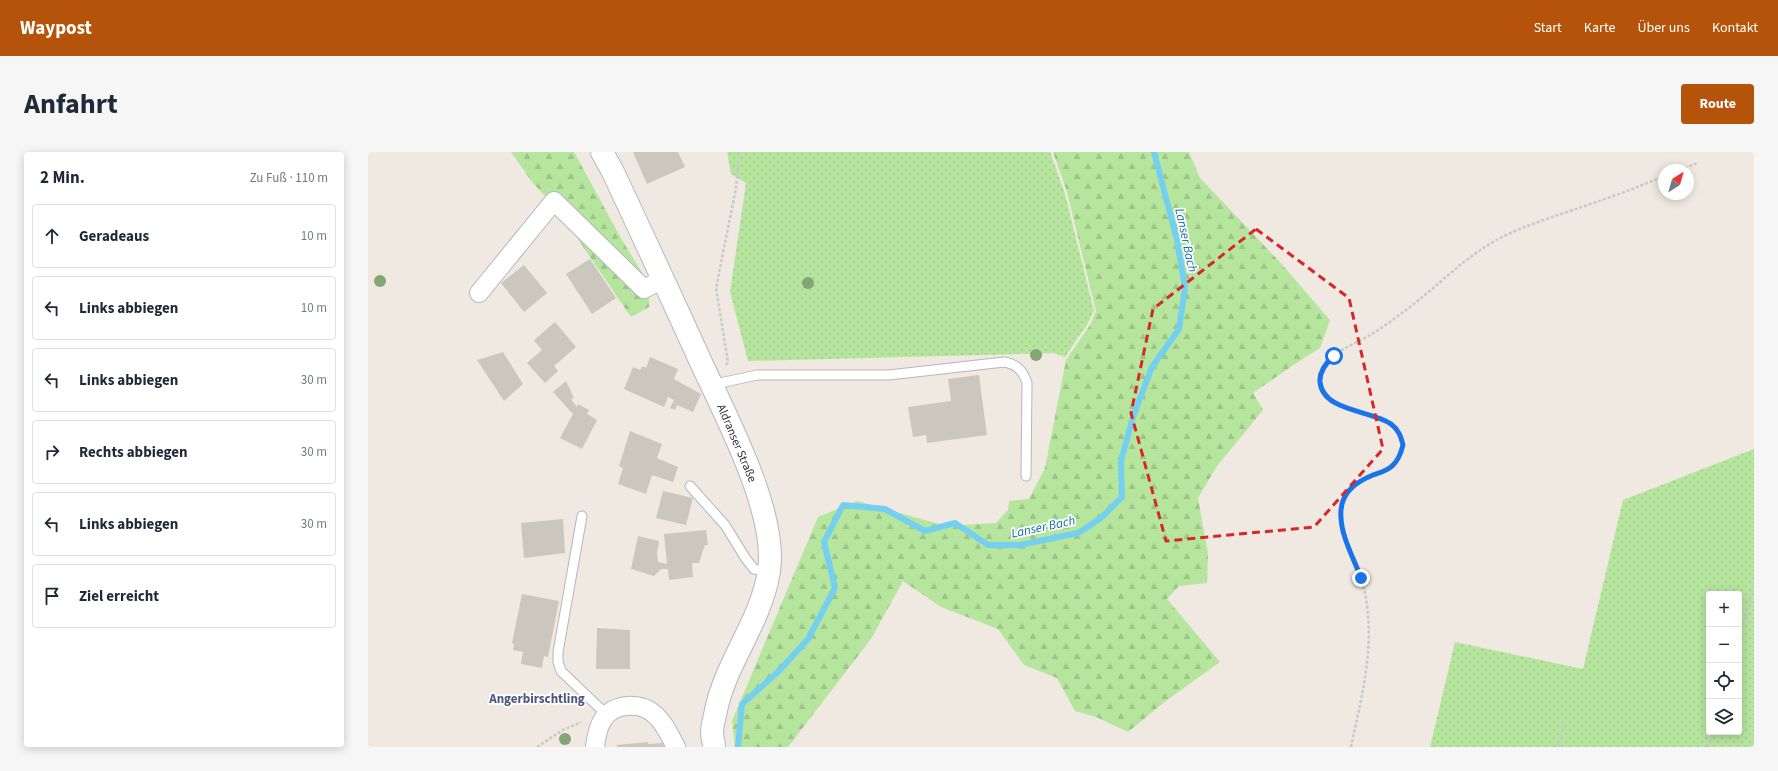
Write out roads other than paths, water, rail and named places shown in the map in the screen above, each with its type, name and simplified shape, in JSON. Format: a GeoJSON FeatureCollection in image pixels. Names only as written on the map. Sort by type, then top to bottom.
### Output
{"type":"FeatureCollection","features":[{"type":"Feature","properties":{"kind":"main road","name":"Aldranser Straße"},"geometry":{"type":"LineString","coordinates":[[602,152],[613,172],[663,279],[732,431],[756,488],[766,522],[769,545],[769,573],[763,596],[753,623],[723,683],[712,731],[714,747]]}},
{"type":"Feature","properties":{"kind":"street"},"geometry":{"type":"LineString","coordinates":[[479,293],[554,201],[644,289],[663,279]]}},
{"type":"Feature","properties":{"kind":"street"},"geometry":{"type":"LineString","coordinates":[[595,747],[598,732],[605,717],[618,708],[630,706],[648,709],[660,720],[676,747]]}},
{"type":"Feature","properties":{"kind":"lane"},"geometry":{"type":"LineString","coordinates":[[711,385],[757,375],[889,375],[1004,362],[1011,363],[1023,373],[1027,383],[1026,476]]}},
{"type":"Feature","properties":{"kind":"lane"},"geometry":{"type":"LineString","coordinates":[[690,486],[726,525],[746,559],[754,569],[769,573]]}},
{"type":"Feature","properties":{"kind":"lane"},"geometry":{"type":"LineString","coordinates":[[582,516],[558,652],[558,662],[562,671],[605,717]]}},
{"type":"Feature","properties":{"kind":"waterway","name":"Lanser Bach"},"geometry":{"type":"LineString","coordinates":[[738,747],[742,704],[778,672],[808,639],[835,588],[824,542],[843,505],[885,509],[925,531],[955,523],[988,545],[1020,545],[1078,533],[1101,518],[1122,497],[1121,461],[1133,417],[1152,367],[1179,329],[1185,288],[1177,240],[1154,152]]}},
{"type":"Feature","properties":{"kind":"district","name":"Angerbirschtling"},"geometry":{"type":"Point","coordinates":[537,698]}}]}
